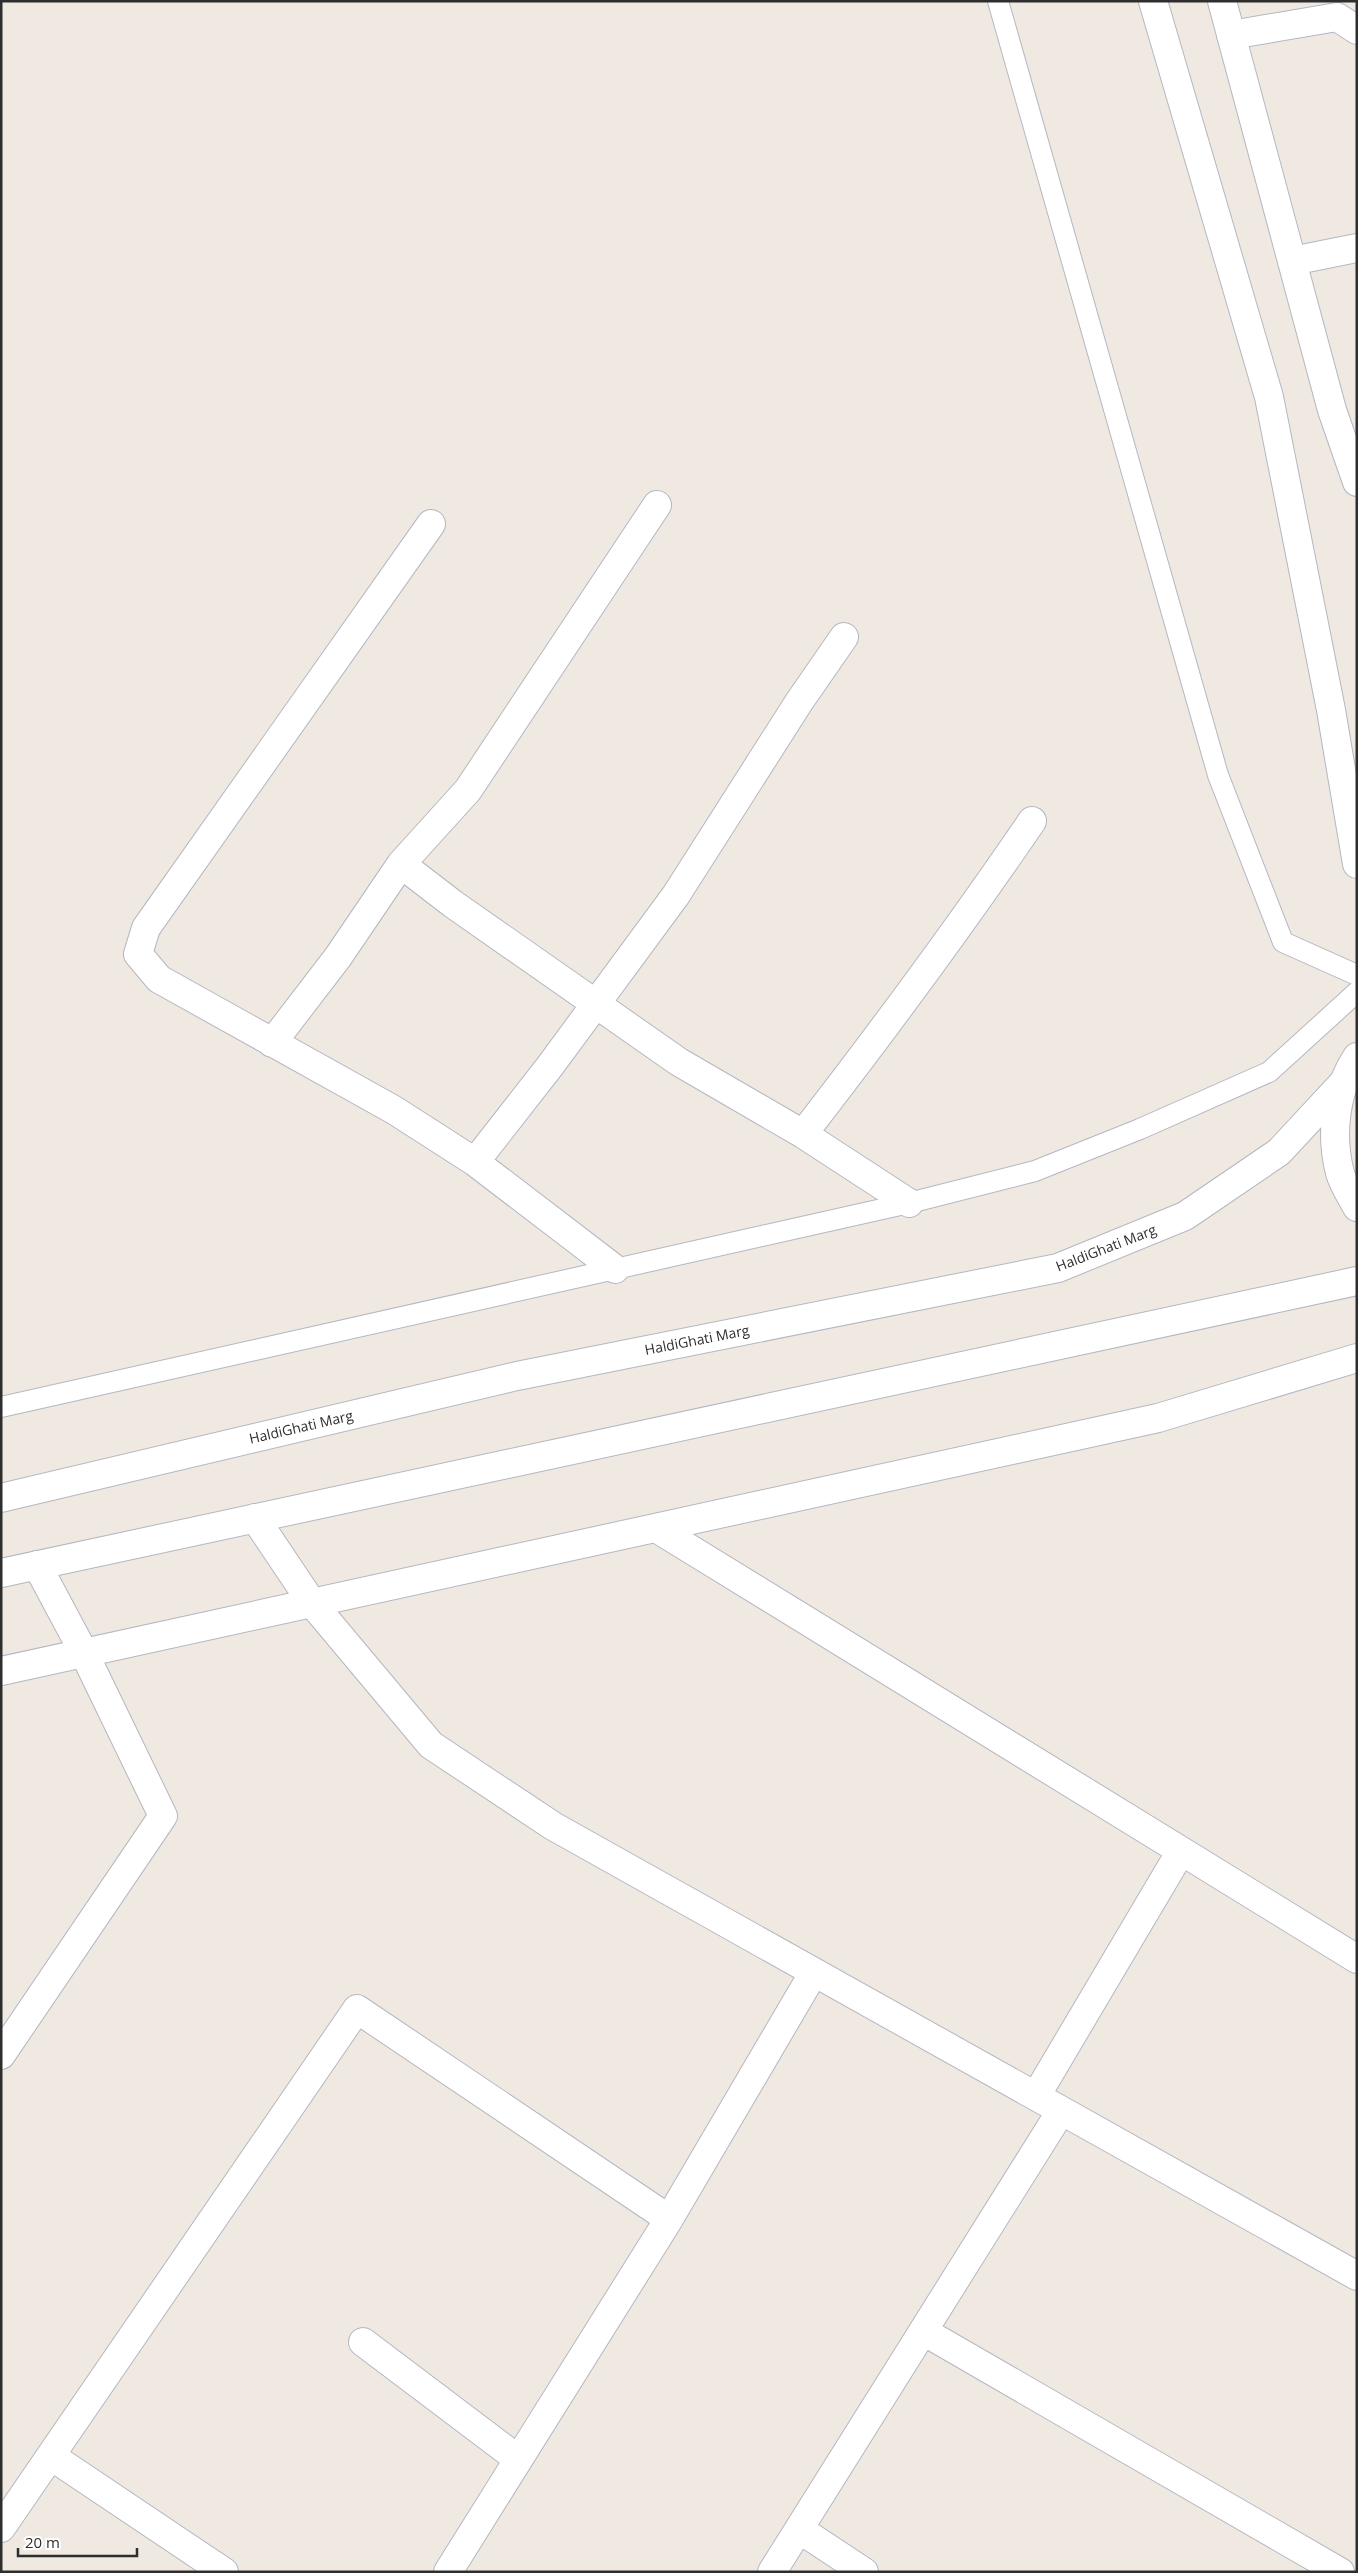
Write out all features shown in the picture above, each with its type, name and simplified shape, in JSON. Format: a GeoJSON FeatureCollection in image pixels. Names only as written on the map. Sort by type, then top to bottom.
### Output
{"type":"FeatureCollection","features":[{"type":"Feature","properties":{"kind":"street"},"geometry":{"type":"LineString","coordinates":[[1153,1],[1269,397],[1332,710],[1357,864]]}},
{"type":"Feature","properties":{"kind":"street"},"geometry":{"type":"LineString","coordinates":[[1222,1],[1332,410],[1357,482]]}},
{"type":"Feature","properties":{"kind":"street"},"geometry":{"type":"LineString","coordinates":[[1231,35],[1337,17],[1357,30]]}},
{"type":"Feature","properties":{"kind":"street"},"geometry":{"type":"LineString","coordinates":[[1292,261],[1357,248]]}},
{"type":"Feature","properties":{"kind":"street"},"geometry":{"type":"LineString","coordinates":[[272,1043],[338,957],[401,864],[468,790],[657,505]]}},
{"type":"Feature","properties":{"kind":"street"},"geometry":{"type":"LineString","coordinates":[[431,524],[146,928],[138,954],[159,979],[394,1110],[475,1162],[615,1269]]}},
{"type":"Feature","properties":{"kind":"street"},"geometry":{"type":"LineString","coordinates":[[475,1162],[596,1004],[676,895],[794,710],[844,637]]}},
{"type":"Feature","properties":{"kind":"street"},"geometry":{"type":"LineString","coordinates":[[803,1134],[889,1023],[978,900],[1032,821]]}},
{"type":"Feature","properties":{"kind":"street"},"geometry":{"type":"LineString","coordinates":[[401,864],[453,904],[679,1062],[803,1134],[908,1203]]}},
{"type":"Feature","properties":{"kind":"street"},"geometry":{"type":"LineString","coordinates":[[1357,1058],[1343,1083],[1334,1127],[1340,1173],[1357,1207]]}},
{"type":"Feature","properties":{"kind":"street","name":"HaldiGhati Marg"},"geometry":{"type":"LineString","coordinates":[[1,1498],[518,1376],[1058,1268],[1185,1216],[1279,1152],[1343,1083]]}},
{"type":"Feature","properties":{"kind":"street"},"geometry":{"type":"LineString","coordinates":[[1,1573],[1357,1280]]}},
{"type":"Feature","properties":{"kind":"street"},"geometry":{"type":"LineString","coordinates":[[1,1671],[1158,1418],[1357,1358]]}},
{"type":"Feature","properties":{"kind":"street"},"geometry":{"type":"LineString","coordinates":[[255,1518],[312,1603],[431,1745],[553,1826],[1357,2276]]}},
{"type":"Feature","properties":{"kind":"street"},"geometry":{"type":"LineString","coordinates":[[656,1528],[1357,1959]]}},
{"type":"Feature","properties":{"kind":"street"},"geometry":{"type":"LineString","coordinates":[[1,2055],[163,1816],[84,1653],[37,1565]]}},
{"type":"Feature","properties":{"kind":"street"},"geometry":{"type":"LineString","coordinates":[[1036,2096],[1181,1851]]}},
{"type":"Feature","properties":{"kind":"street"},"geometry":{"type":"LineString","coordinates":[[448,2572],[669,2219],[814,1972]]}},
{"type":"Feature","properties":{"kind":"street"},"geometry":{"type":"LineString","coordinates":[[1,2528],[357,2008],[669,2219]]}},
{"type":"Feature","properties":{"kind":"street"},"geometry":{"type":"LineString","coordinates":[[772,2572],[1061,2111]]}},
{"type":"Feature","properties":{"kind":"street"},"geometry":{"type":"LineString","coordinates":[[923,2331],[1340,2572]]}},
{"type":"Feature","properties":{"kind":"street"},"geometry":{"type":"LineString","coordinates":[[363,2342],[518,2459]]}},
{"type":"Feature","properties":{"kind":"street"},"geometry":{"type":"LineString","coordinates":[[51,2456],[224,2572]]}},
{"type":"Feature","properties":{"kind":"street"},"geometry":{"type":"LineString","coordinates":[[799,2529],[864,2572]]}},
{"type":"Feature","properties":{"kind":"lane"},"geometry":{"type":"LineString","coordinates":[[998,1],[1218,775],[1283,942],[1357,975]]}},
{"type":"Feature","properties":{"kind":"lane"},"geometry":{"type":"LineString","coordinates":[[1,1407],[908,1203],[1036,1171],[1140,1129],[1269,1072],[1357,992]]}}]}
